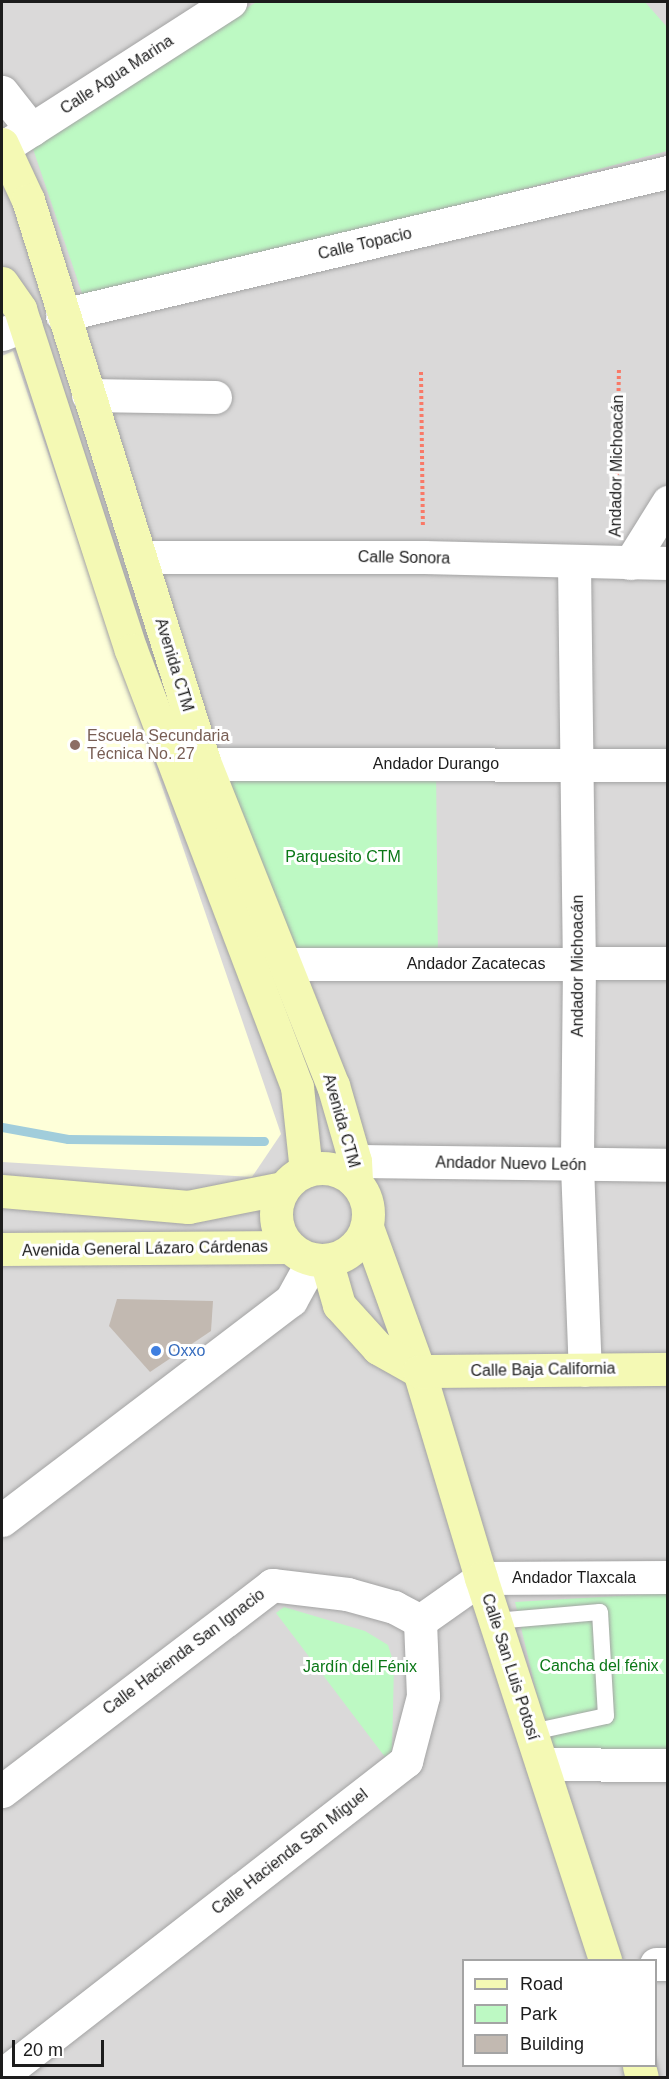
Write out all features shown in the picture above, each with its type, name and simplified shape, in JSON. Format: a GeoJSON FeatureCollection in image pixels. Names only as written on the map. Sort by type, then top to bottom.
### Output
{"type":"FeatureCollection","features":[{"type":"Feature","properties":{"kind":"main road","name":"Avenida CTM"},"geometry":{"type":"LineString","coordinates":[[2,148],[28,200],[62,315],[205,764],[333,1085],[356,1172]]}},
{"type":"Feature","properties":{"kind":"main road","name":"Avenida CTM"},"geometry":{"type":"LineString","coordinates":[[2,283],[20,309],[13,330],[131,650],[297,1087],[294,1179]]}},
{"type":"Feature","properties":{"kind":"main road"},"geometry":{"type":"LineString","coordinates":[[2,1191],[188,1207],[294,1179],[324,1167],[342,1172],[356,1172],[367,1203],[366,1227],[358,1243],[344,1255],[309,1256]]}},
{"type":"Feature","properties":{"kind":"main road"},"geometry":{"type":"LineString","coordinates":[[294,1179],[276,1208],[278,1229],[309,1256],[339,1305],[378,1348],[419,1371]]}},
{"type":"Feature","properties":{"kind":"main road","name":"Calle San Luis Potosí"},"geometry":{"type":"LineString","coordinates":[[366,1227],[419,1371],[481,1578],[605,1959]]}},
{"type":"Feature","properties":{"kind":"main road","name":"Avenida General Lázaro Cárdenas"},"geometry":{"type":"LineString","coordinates":[[7,1255],[309,1256]]}},
{"type":"Feature","properties":{"kind":"main road","name":"Calle Baja California"},"geometry":{"type":"LineString","coordinates":[[419,1371],[668,1369]]}},
{"type":"Feature","properties":{"kind":"street","name":"Calle Agua Marina"},"geometry":{"type":"LineString","coordinates":[[2,148],[230,2]]}},
{"type":"Feature","properties":{"kind":"street"},"geometry":{"type":"LineString","coordinates":[[2,92],[32,129]]}},
{"type":"Feature","properties":{"kind":"street","name":"Calle Topacio"},"geometry":{"type":"LineString","coordinates":[[62,315],[668,172]]}},
{"type":"Feature","properties":{"kind":"street"},"geometry":{"type":"LineString","coordinates":[[88,395],[215,397]]}},
{"type":"Feature","properties":{"kind":"street"},"geometry":{"type":"LineString","coordinates":[[622,563],[668,502]]}},
{"type":"Feature","properties":{"kind":"street","name":"Calle Sonora"},"geometry":{"type":"LineString","coordinates":[[140,557],[424,557],[574,563],[668,563]]}},
{"type":"Feature","properties":{"kind":"street","name":"Andador Michoacán"},"geometry":{"type":"LineString","coordinates":[[574,563],[579,964],[577,1166],[585,1370]]}},
{"type":"Feature","properties":{"kind":"street","name":"Andador Durango"},"geometry":{"type":"LineString","coordinates":[[205,764],[668,765]]}},
{"type":"Feature","properties":{"kind":"street","name":"Andador Zacatecas"},"geometry":{"type":"LineString","coordinates":[[285,964],[668,963]]}},
{"type":"Feature","properties":{"kind":"street","name":"Andador Nuevo León"},"geometry":{"type":"LineString","coordinates":[[356,1172],[668,1165]]}},
{"type":"Feature","properties":{"kind":"street"},"geometry":{"type":"LineString","coordinates":[[2,1520],[291,1300],[309,1256]]}},
{"type":"Feature","properties":{"kind":"street","name":"Andador Tlaxcala"},"geometry":{"type":"LineString","coordinates":[[481,1578],[668,1577]]}},
{"type":"Feature","properties":{"kind":"street"},"geometry":{"type":"LineString","coordinates":[[420,1621],[481,1578]]}},
{"type":"Feature","properties":{"kind":"street","name":"Calle Hacienda San Ignacio"},"geometry":{"type":"LineString","coordinates":[[2,1791],[272,1585],[347,1594],[394,1607],[420,1621]]}},
{"type":"Feature","properties":{"kind":"street","name":"Calle Hacienda San Miguel"},"geometry":{"type":"LineString","coordinates":[[2,2075],[406,1761],[423,1696],[420,1621]]}},
{"type":"Feature","properties":{"kind":"street"},"geometry":{"type":"LineString","coordinates":[[542,1764],[668,1765]]}},
{"type":"Feature","properties":{"kind":"lane"},"geometry":{"type":"LineString","coordinates":[[495,1621],[600,1612],[606,1716],[532,1732]]}},
{"type":"Feature","properties":{"kind":"path","name":"Andador Michoacán"},"geometry":{"type":"LineString","coordinates":[[619,370],[622,563]]}},
{"type":"Feature","properties":{"kind":"path"},"geometry":{"type":"LineString","coordinates":[[421,372],[424,557]]}},
{"type":"Feature","properties":{"kind":"shaded area"},"geometry":{"type":"Polygon","coordinates":[[[2,2],[667,2],[667,2077],[2,2078],[2,2]]]}},
{"type":"Feature","properties":{"kind":"shaded area","name":"Escuela Secundaria Técnica No. 27"},"geometry":{"type":"Polygon","coordinates":[[[13,351],[281,1134],[252,1177],[2,1162],[2,356],[13,351]]]}},
{"type":"Feature","properties":{"kind":"green space"},"geometry":{"type":"Polygon","coordinates":[[[257,2],[645,2],[667,27],[667,151],[86,305],[29,137],[257,2]]]}},
{"type":"Feature","properties":{"kind":"green space","name":"Parquesito CTM"},"geometry":{"type":"Polygon","coordinates":[[[205,764],[436,764],[438,963],[285,964],[205,764]]]}},
{"type":"Feature","properties":{"kind":"green space","name":"Cancha del fénix"},"geometry":{"type":"Polygon","coordinates":[[[667,1593],[667,1755],[551,1754],[515,1602],[667,1593]]]}},
{"type":"Feature","properties":{"kind":"green space","name":"Jardín del Fénix"},"geometry":{"type":"Polygon","coordinates":[[[284,1607],[365,1631],[388,1645],[394,1664],[392,1751],[385,1757],[276,1613],[284,1607]]]}},
{"type":"Feature","properties":{"kind":"building","name":"Oxxo"},"geometry":{"type":"Polygon","coordinates":[[[117,1299],[213,1301],[211,1331],[150,1372],[109,1326],[117,1299]]]}},
{"type":"Feature","properties":{"kind":"waterway"},"geometry":{"type":"LineString","coordinates":[[2,1127],[68,1139],[264,1141]]}},
{"type":"Feature","properties":{"kind":"place","name":"Escuela Secundaria Técnica No. 27"},"geometry":{"type":"Point","coordinates":[75,745]}},
{"type":"Feature","properties":{"kind":"place","name":"Oxxo"},"geometry":{"type":"Point","coordinates":[156,1351]}}]}
